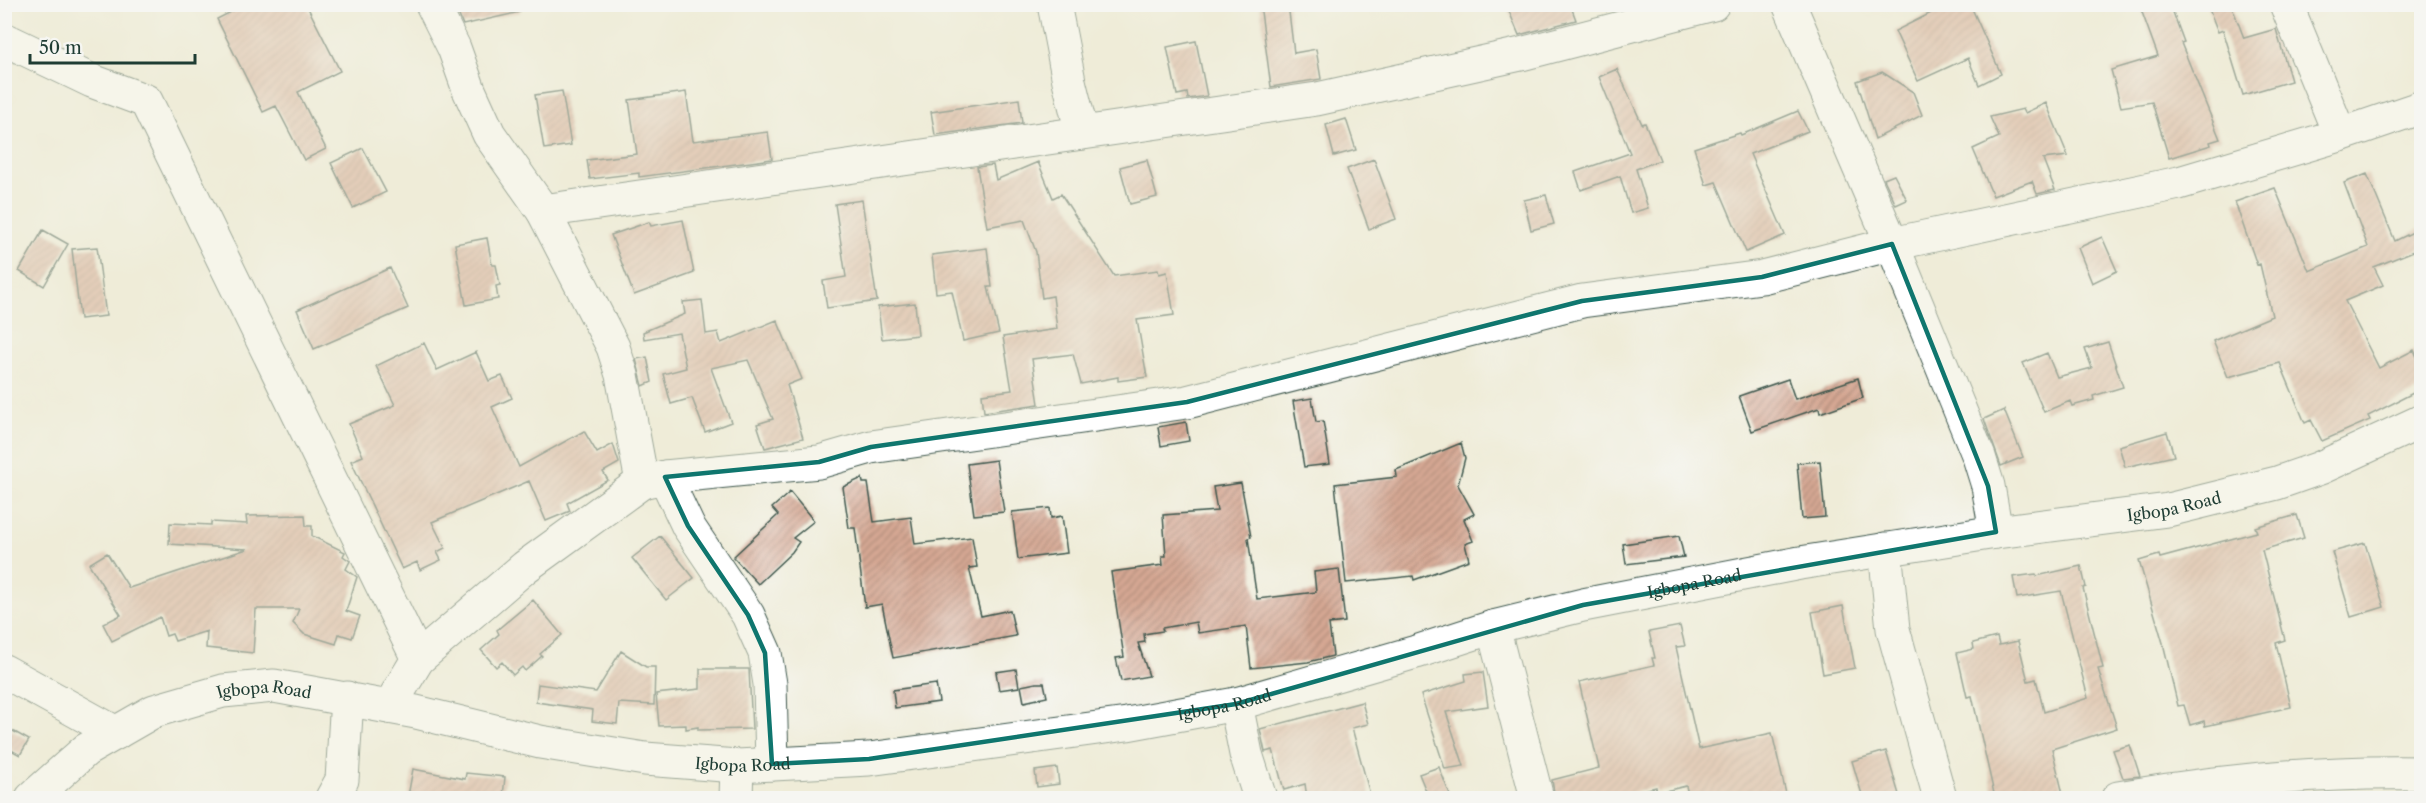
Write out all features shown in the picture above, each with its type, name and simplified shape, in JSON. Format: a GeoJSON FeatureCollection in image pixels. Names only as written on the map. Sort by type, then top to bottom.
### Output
{"type":"FeatureCollection","features":[{"type":"Feature","properties":{"kind":"street"},"geometry":{"type":"LineString","coordinates":[[432,4],[454,48],[469,90],[489,134],[543,211],[613,346],[653,480],[688,526],[748,615],[765,653],[770,684],[772,764]]}},
{"type":"Feature","properties":{"kind":"street"},"geometry":{"type":"LineString","coordinates":[[1054,4],[1082,133]]}},
{"type":"Feature","properties":{"kind":"street"},"geometry":{"type":"LineString","coordinates":[[543,211],[1317,99],[1521,54],[1713,4]]}},
{"type":"Feature","properties":{"kind":"street"},"geometry":{"type":"LineString","coordinates":[[2286,4],[2340,135]]}},
{"type":"Feature","properties":{"kind":"street"},"geometry":{"type":"LineString","coordinates":[[1789,5],[1892,244],[1979,457],[1988,486],[1996,532]]}},
{"type":"Feature","properties":{"kind":"street"},"geometry":{"type":"LineString","coordinates":[[4,39],[92,81],[146,101],[418,659]]}},
{"type":"Feature","properties":{"kind":"street"},"geometry":{"type":"LineString","coordinates":[[390,707],[418,659],[525,567],[653,480],[819,462],[871,447],[1187,402],[1582,301],[1762,277],[1892,244],[2179,183],[2340,135],[2421,107]]}},
{"type":"Feature","properties":{"kind":"street","name":"Igbopa Road"},"geometry":{"type":"LineString","coordinates":[[32,798],[86,750],[154,711],[223,691],[274,686],[390,707],[540,741],[645,759],[737,766],[869,759],[1127,724],[1236,704],[1416,652],[1493,627],[1583,605],[1885,549],[2168,510],[2266,486],[2320,468],[2421,421]]}},
{"type":"Feature","properties":{"kind":"street"},"geometry":{"type":"LineString","coordinates":[[1885,549],[1893,629],[1940,798]]}},
{"type":"Feature","properties":{"kind":"street"},"geometry":{"type":"LineString","coordinates":[[1493,627],[1537,798]]}},
{"type":"Feature","properties":{"kind":"street"},"geometry":{"type":"LineString","coordinates":[[4,671],[116,733]]}},
{"type":"Feature","properties":{"kind":"street"},"geometry":{"type":"LineString","coordinates":[[332,798],[342,780],[346,698]]}},
{"type":"Feature","properties":{"kind":"street"},"geometry":{"type":"LineString","coordinates":[[1236,704],[1246,754],[1260,798]]}},
{"type":"Feature","properties":{"kind":"street"},"geometry":{"type":"LineString","coordinates":[[736,798],[737,766]]}},
{"type":"Feature","properties":{"kind":"street"},"geometry":{"type":"LineString","coordinates":[[2118,798],[2159,791],[2308,774],[2421,773]]}},
{"type":"Feature","properties":{"kind":"highlighted area"},"geometry":{"type":"Polygon","coordinates":[[[1892,244],[1988,486],[1996,532],[1583,605],[1236,704],[869,759],[772,764],[765,653],[748,615],[688,526],[665,477],[819,462],[871,447],[1187,402],[1582,301],[1762,277],[1892,244]]]}},
{"type":"Feature","properties":{"kind":"building"},"geometry":{"type":"Polygon","coordinates":[[[229,4],[306,4],[340,71],[298,92],[326,149],[304,160],[276,106],[263,112],[217,19],[233,11],[229,4]]]}},
{"type":"Feature","properties":{"kind":"building"},"geometry":{"type":"Polygon","coordinates":[[[454,4],[520,4],[520,12],[463,25],[454,4]]]}},
{"type":"Feature","properties":{"kind":"building"},"geometry":{"type":"Polygon","coordinates":[[[1260,4],[1288,4],[1294,53],[1316,49],[1321,79],[1271,87],[1260,4]]]}},
{"type":"Feature","properties":{"kind":"building"},"geometry":{"type":"Polygon","coordinates":[[[1506,4],[1570,4],[1576,20],[1519,35],[1506,4]]]}},
{"type":"Feature","properties":{"kind":"building"},"geometry":{"type":"Polygon","coordinates":[[[1949,4],[1970,4],[2001,74],[1979,85],[1968,58],[1918,81],[1895,31],[1949,4]]]}},
{"type":"Feature","properties":{"kind":"building"},"geometry":{"type":"Polygon","coordinates":[[[2139,4],[2170,4],[2184,42],[2181,43],[2220,139],[2210,142],[2211,145],[2169,158],[2152,102],[2121,107],[2111,70],[2158,56],[2139,4]]]}},
{"type":"Feature","properties":{"kind":"building"},"geometry":{"type":"Polygon","coordinates":[[[2207,4],[2231,4],[2244,38],[2276,29],[2291,81],[2243,95],[2223,30],[2218,32],[2207,4]]]}},
{"type":"Feature","properties":{"kind":"building"},"geometry":{"type":"Polygon","coordinates":[[[1196,41],[1207,96],[1188,99],[1187,93],[1177,95],[1167,47],[1196,41]]]}},
{"type":"Feature","properties":{"kind":"building"},"geometry":{"type":"Polygon","coordinates":[[[1617,69],[1642,124],[1645,123],[1660,160],[1636,169],[1648,208],[1631,213],[1620,176],[1581,190],[1575,172],[1630,153],[1599,77],[1617,69]]]}},
{"type":"Feature","properties":{"kind":"building"},"geometry":{"type":"Polygon","coordinates":[[[1882,72],[1913,92],[1922,115],[1875,139],[1857,81],[1882,72]]]}},
{"type":"Feature","properties":{"kind":"building"},"geometry":{"type":"Polygon","coordinates":[[[562,91],[571,145],[544,149],[535,95],[562,91]]]}},
{"type":"Feature","properties":{"kind":"building"},"geometry":{"type":"Polygon","coordinates":[[[686,92],[693,141],[768,132],[772,159],[639,177],[639,173],[590,179],[587,160],[637,154],[629,100],[686,92]]]}},
{"type":"Feature","properties":{"kind":"building"},"geometry":{"type":"Polygon","coordinates":[[[1019,99],[1022,123],[935,135],[931,112],[1019,99]]]}},
{"type":"Feature","properties":{"kind":"building"},"geometry":{"type":"Polygon","coordinates":[[[2046,103],[2068,156],[2043,159],[2055,190],[2037,194],[2032,181],[1993,196],[1973,149],[1999,137],[1990,117],[2023,109],[2025,113],[2046,103]]]}},
{"type":"Feature","properties":{"kind":"building"},"geometry":{"type":"Polygon","coordinates":[[[1798,111],[1808,131],[1750,154],[1785,235],[1746,252],[1716,182],[1706,185],[1694,148],[1740,133],[1741,135],[1798,111]]]}},
{"type":"Feature","properties":{"kind":"building"},"geometry":{"type":"Polygon","coordinates":[[[1346,119],[1356,150],[1334,156],[1326,125],[1346,119]]]}},
{"type":"Feature","properties":{"kind":"building"},"geometry":{"type":"Polygon","coordinates":[[[363,148],[386,192],[353,208],[331,163],[363,148]]]}},
{"type":"Feature","properties":{"kind":"building"},"geometry":{"type":"Polygon","coordinates":[[[1374,159],[1396,219],[1369,229],[1347,169],[1374,159]]]}},
{"type":"Feature","properties":{"kind":"building"},"geometry":{"type":"Polygon","coordinates":[[[1147,160],[1157,197],[1130,204],[1120,167],[1147,160]]]}},
{"type":"Feature","properties":{"kind":"building"},"geometry":{"type":"Polygon","coordinates":[[[1038,162],[1053,198],[1061,194],[1114,276],[1158,270],[1159,274],[1167,272],[1174,315],[1137,320],[1147,377],[1118,381],[1118,377],[1081,384],[1073,354],[1032,359],[1039,404],[984,412],[982,394],[1012,390],[1003,337],[1057,329],[1053,296],[1042,298],[1036,252],[1024,220],[987,227],[977,167],[993,165],[996,180],[1038,162]]]}},
{"type":"Feature","properties":{"kind":"building"},"geometry":{"type":"Polygon","coordinates":[[[2367,174],[2395,241],[2421,228],[2421,248],[2374,267],[2383,285],[2345,301],[2379,368],[2414,350],[2421,366],[2421,389],[2368,416],[2370,420],[2322,441],[2311,420],[2305,423],[2280,363],[2228,377],[2213,341],[2272,316],[2260,264],[2257,265],[2235,202],[2275,188],[2309,271],[2368,247],[2344,183],[2367,174]]]}},
{"type":"Feature","properties":{"kind":"building"},"geometry":{"type":"Polygon","coordinates":[[[1894,175],[1907,200],[1896,205],[1884,179],[1894,175]]]}},
{"type":"Feature","properties":{"kind":"building"},"geometry":{"type":"Polygon","coordinates":[[[1546,195],[1554,224],[1531,230],[1524,200],[1546,195]]]}},
{"type":"Feature","properties":{"kind":"building"},"geometry":{"type":"Polygon","coordinates":[[[862,200],[877,301],[827,308],[823,281],[846,277],[835,204],[862,200]]]}},
{"type":"Feature","properties":{"kind":"building"},"geometry":{"type":"Polygon","coordinates":[[[683,220],[694,273],[634,295],[611,235],[649,222],[651,226],[683,220]]]}},
{"type":"Feature","properties":{"kind":"building"},"geometry":{"type":"Polygon","coordinates":[[[43,230],[68,244],[44,286],[19,271],[43,230]]]}},
{"type":"Feature","properties":{"kind":"building"},"geometry":{"type":"Polygon","coordinates":[[[2102,237],[2117,271],[2092,283],[2078,248],[2102,237]]]}},
{"type":"Feature","properties":{"kind":"building"},"geometry":{"type":"Polygon","coordinates":[[[487,238],[492,265],[496,265],[500,285],[496,286],[498,299],[466,305],[455,244],[487,238]]]}},
{"type":"Feature","properties":{"kind":"building"},"geometry":{"type":"Polygon","coordinates":[[[97,247],[106,316],[80,319],[72,249],[97,247]]]}},
{"type":"Feature","properties":{"kind":"building"},"geometry":{"type":"Polygon","coordinates":[[[987,248],[992,287],[988,287],[999,333],[963,341],[952,291],[936,293],[932,255],[987,248]]]}},
{"type":"Feature","properties":{"kind":"building"},"geometry":{"type":"Polygon","coordinates":[[[390,268],[408,308],[314,349],[297,310],[390,268]]]}},
{"type":"Feature","properties":{"kind":"building"},"geometry":{"type":"Polygon","coordinates":[[[702,300],[706,334],[718,332],[721,343],[777,320],[802,379],[787,385],[803,438],[765,448],[757,424],[773,419],[748,360],[711,368],[731,422],[705,432],[692,398],[671,404],[663,374],[686,368],[679,333],[644,339],[643,332],[685,314],[683,302],[702,300]]]}},
{"type":"Feature","properties":{"kind":"building"},"geometry":{"type":"Polygon","coordinates":[[[915,303],[918,335],[882,339],[878,307],[915,303]]]}},
{"type":"Feature","properties":{"kind":"building"},"geometry":{"type":"Polygon","coordinates":[[[2108,342],[2123,387],[2093,396],[2094,400],[2072,406],[2070,401],[2044,412],[2023,363],[2047,353],[2057,377],[2092,368],[2085,349],[2108,342]]]}},
{"type":"Feature","properties":{"kind":"building"},"geometry":{"type":"Polygon","coordinates":[[[424,343],[437,370],[476,352],[489,381],[502,376],[512,398],[492,407],[519,467],[584,431],[597,453],[613,444],[619,463],[603,472],[608,480],[567,503],[570,511],[546,521],[529,481],[432,522],[445,548],[437,552],[441,560],[420,570],[417,562],[402,569],[351,461],[363,456],[349,424],[395,405],[376,366],[424,343]]]}},
{"type":"Feature","properties":{"kind":"building"},"geometry":{"type":"Polygon","coordinates":[[[647,357],[652,382],[643,386],[636,359],[647,357]]]}},
{"type":"Feature","properties":{"kind":"building"},"geometry":{"type":"Polygon","coordinates":[[[1858,378],[1863,398],[1820,413],[1819,408],[1752,431],[1739,396],[1788,379],[1795,399],[1858,378]]]}},
{"type":"Feature","properties":{"kind":"building"},"geometry":{"type":"Polygon","coordinates":[[[1312,398],[1316,422],[1323,421],[1330,464],[1304,467],[1293,401],[1312,398]]]}},
{"type":"Feature","properties":{"kind":"building"},"geometry":{"type":"Polygon","coordinates":[[[2004,410],[2023,457],[2001,466],[1984,419],[2004,410]]]}},
{"type":"Feature","properties":{"kind":"building"},"geometry":{"type":"Polygon","coordinates":[[[1186,422],[1189,441],[1161,446],[1158,427],[1186,422]]]}},
{"type":"Feature","properties":{"kind":"building"},"geometry":{"type":"Polygon","coordinates":[[[2167,432],[2174,456],[2125,467],[2119,446],[2167,432]]]}},
{"type":"Feature","properties":{"kind":"building"},"geometry":{"type":"Polygon","coordinates":[[[1461,443],[1465,458],[1458,485],[1474,514],[1464,519],[1473,541],[1465,544],[1469,560],[1414,580],[1413,576],[1346,583],[1335,484],[1397,477],[1396,470],[1461,443]]]}},
{"type":"Feature","properties":{"kind":"building"},"geometry":{"type":"Polygon","coordinates":[[[996,460],[1004,512],[974,515],[967,464],[996,460]]]}},
{"type":"Feature","properties":{"kind":"building"},"geometry":{"type":"Polygon","coordinates":[[[1820,461],[1825,517],[1802,519],[1797,463],[1820,461]]]}},
{"type":"Feature","properties":{"kind":"building"},"geometry":{"type":"Polygon","coordinates":[[[862,478],[863,483],[868,483],[874,522],[911,517],[915,544],[972,537],[977,567],[969,568],[981,616],[1010,610],[1016,636],[893,658],[882,604],[865,607],[855,528],[849,528],[843,487],[862,478]]]}},
{"type":"Feature","properties":{"kind":"building"},"geometry":{"type":"Polygon","coordinates":[[[1241,483],[1251,537],[1248,538],[1257,599],[1316,592],[1314,572],[1339,569],[1345,622],[1329,624],[1333,656],[1308,662],[1251,668],[1246,626],[1198,633],[1196,622],[1144,634],[1145,642],[1138,643],[1149,676],[1121,681],[1116,658],[1124,657],[1111,572],[1163,565],[1162,556],[1166,556],[1163,515],[1217,511],[1213,487],[1241,483]]]}},
{"type":"Feature","properties":{"kind":"building"},"geometry":{"type":"Polygon","coordinates":[[[790,492],[814,521],[793,538],[799,542],[792,552],[758,584],[733,557],[778,515],[772,508],[790,492]]]}},
{"type":"Feature","properties":{"kind":"building"},"geometry":{"type":"Polygon","coordinates":[[[1050,508],[1051,518],[1062,516],[1067,553],[1018,559],[1012,512],[1050,508]]]}},
{"type":"Feature","properties":{"kind":"building"},"geometry":{"type":"Polygon","coordinates":[[[305,515],[306,526],[312,526],[312,536],[345,552],[343,556],[350,561],[346,569],[357,577],[346,611],[360,616],[352,638],[339,634],[336,644],[304,634],[293,623],[299,609],[256,609],[253,653],[206,648],[207,631],[175,641],[172,634],[166,636],[160,617],[112,641],[103,624],[121,615],[89,564],[107,553],[129,588],[247,549],[169,544],[170,523],[247,524],[246,516],[305,515]]]}},
{"type":"Feature","properties":{"kind":"building"},"geometry":{"type":"Polygon","coordinates":[[[2297,515],[2304,538],[2262,550],[2285,640],[2276,643],[2291,707],[2205,726],[2204,721],[2190,725],[2184,705],[2178,706],[2163,643],[2139,561],[2159,555],[2160,558],[2257,532],[2255,527],[2297,515]]]}},
{"type":"Feature","properties":{"kind":"building"},"geometry":{"type":"Polygon","coordinates":[[[660,536],[694,578],[666,600],[632,558],[660,536]]]}},
{"type":"Feature","properties":{"kind":"building"},"geometry":{"type":"Polygon","coordinates":[[[1679,536],[1684,557],[1626,564],[1623,544],[1679,536]]]}},
{"type":"Feature","properties":{"kind":"building"},"geometry":{"type":"Polygon","coordinates":[[[2365,543],[2384,607],[2351,617],[2332,552],[2365,543]]]}},
{"type":"Feature","properties":{"kind":"building"},"geometry":{"type":"Polygon","coordinates":[[[2081,566],[2086,587],[2083,588],[2103,668],[2098,669],[2117,728],[2052,749],[2064,798],[1995,798],[1972,696],[1967,697],[1957,653],[1974,649],[1973,643],[1997,637],[1999,645],[2018,641],[2028,681],[2036,679],[2044,712],[2088,698],[2061,591],[2017,598],[2013,577],[2036,574],[2037,576],[2081,566]]]}},
{"type":"Feature","properties":{"kind":"building"},"geometry":{"type":"Polygon","coordinates":[[[533,600],[562,635],[525,671],[522,667],[513,675],[502,662],[496,667],[481,650],[499,634],[497,630],[533,600]]]}},
{"type":"Feature","properties":{"kind":"building"},"geometry":{"type":"Polygon","coordinates":[[[1843,606],[1855,668],[1823,674],[1812,612],[1843,606]]]}},
{"type":"Feature","properties":{"kind":"building"},"geometry":{"type":"Polygon","coordinates":[[[1680,626],[1685,646],[1676,647],[1699,749],[1772,733],[1787,798],[1689,798],[1686,786],[1657,793],[1656,787],[1611,798],[1555,798],[1552,780],[1599,768],[1579,682],[1654,665],[1652,658],[1655,658],[1649,632],[1680,626]]]}},
{"type":"Feature","properties":{"kind":"building"},"geometry":{"type":"Polygon","coordinates":[[[621,651],[646,667],[655,667],[654,705],[619,703],[617,724],[592,721],[593,710],[536,702],[538,684],[596,692],[621,651]]]}},
{"type":"Feature","properties":{"kind":"building"},"geometry":{"type":"Polygon","coordinates":[[[700,669],[749,669],[752,729],[698,730],[698,727],[686,729],[686,725],[659,726],[656,694],[700,689],[700,669]]]}},
{"type":"Feature","properties":{"kind":"building"},"geometry":{"type":"Polygon","coordinates":[[[1016,669],[1019,687],[999,690],[996,672],[1016,669]]]}},
{"type":"Feature","properties":{"kind":"building"},"geometry":{"type":"Polygon","coordinates":[[[1483,672],[1488,706],[1446,712],[1464,766],[1445,769],[1421,695],[1466,681],[1465,674],[1483,672]]]}},
{"type":"Feature","properties":{"kind":"building"},"geometry":{"type":"Polygon","coordinates":[[[1044,683],[1047,697],[1024,702],[1021,686],[1044,683]]]}},
{"type":"Feature","properties":{"kind":"building"},"geometry":{"type":"Polygon","coordinates":[[[936,684],[939,702],[895,708],[893,690],[936,684]]]}},
{"type":"Feature","properties":{"kind":"building"},"geometry":{"type":"Polygon","coordinates":[[[1362,702],[1368,724],[1352,728],[1371,798],[1307,798],[1305,784],[1284,790],[1273,750],[1265,752],[1260,729],[1362,702]]]}},
{"type":"Feature","properties":{"kind":"building"},"geometry":{"type":"Polygon","coordinates":[[[4,726],[29,740],[20,755],[4,746],[4,726]]]}},
{"type":"Feature","properties":{"kind":"building"},"geometry":{"type":"Polygon","coordinates":[[[2130,745],[2140,776],[2123,778],[2113,750],[2130,745]]]}},
{"type":"Feature","properties":{"kind":"building"},"geometry":{"type":"Polygon","coordinates":[[[1886,751],[1900,798],[1863,798],[1852,761],[1886,751]]]}},
{"type":"Feature","properties":{"kind":"building"},"geometry":{"type":"Polygon","coordinates":[[[1439,767],[1451,798],[1429,798],[1419,774],[1439,767]]]}},
{"type":"Feature","properties":{"kind":"building"},"geometry":{"type":"Polygon","coordinates":[[[1057,768],[1059,784],[1037,787],[1035,771],[1057,768]]]}},
{"type":"Feature","properties":{"kind":"building"},"geometry":{"type":"Polygon","coordinates":[[[413,769],[465,779],[466,773],[505,777],[503,796],[481,793],[481,798],[408,796],[413,769]]]}}]}
